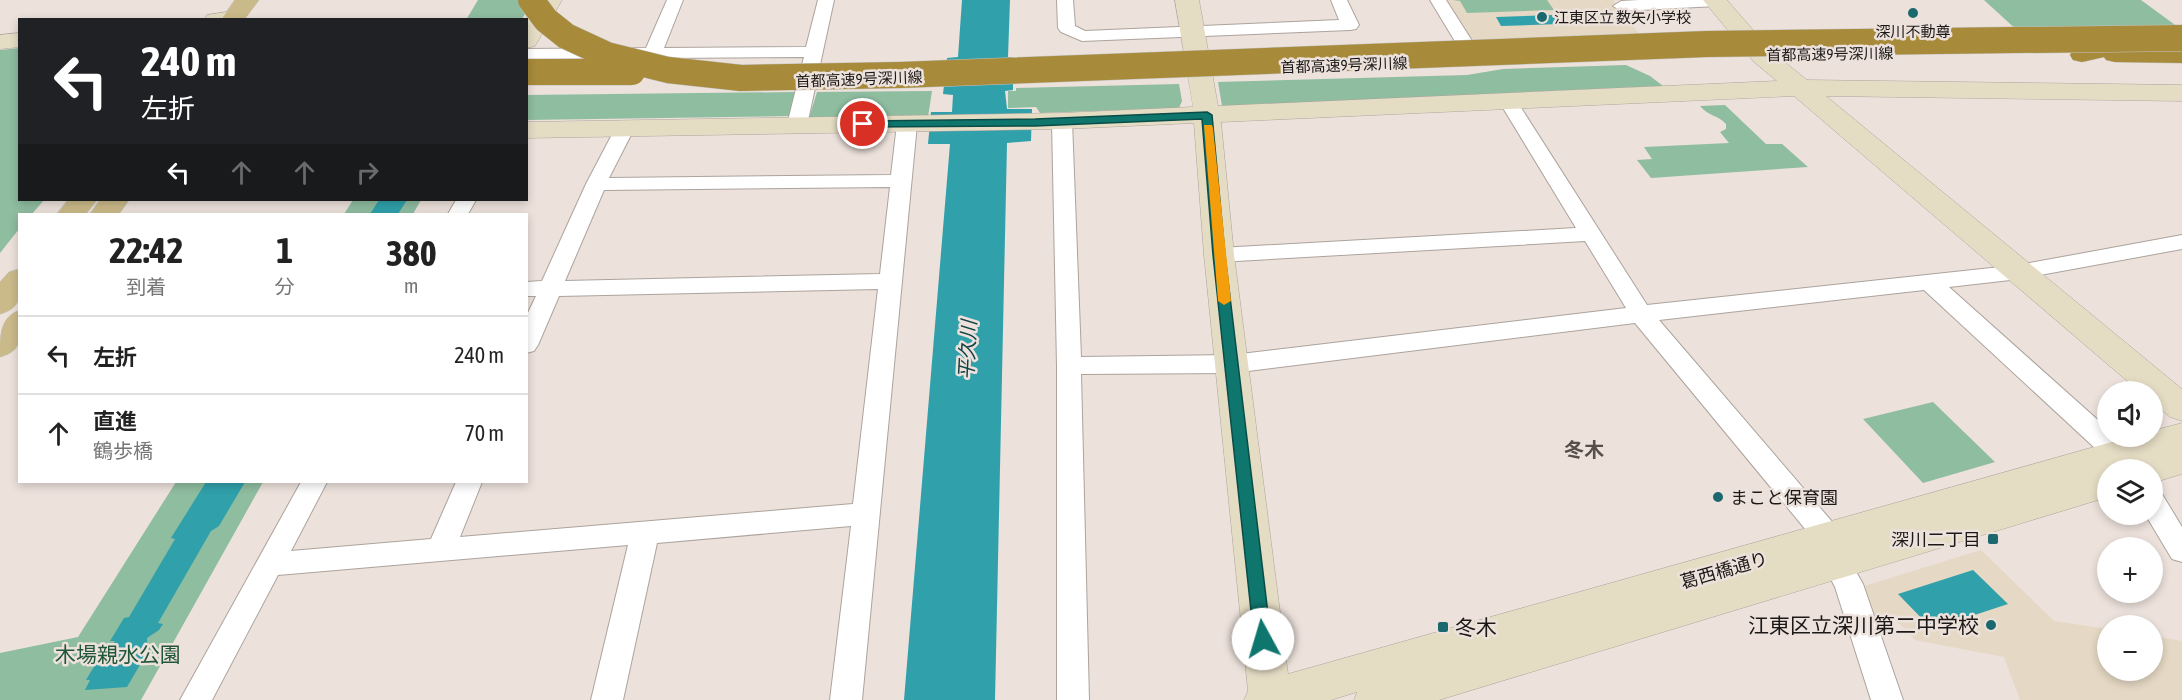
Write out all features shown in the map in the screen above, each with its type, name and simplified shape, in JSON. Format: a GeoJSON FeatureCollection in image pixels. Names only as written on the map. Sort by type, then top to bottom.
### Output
{"type":"FeatureCollection","features":[{"type":"Feature","properties":{"kind":"highway","name":"首都高速9号深川線"},"geometry":{"type":"LineString","coordinates":[[531,0],[546,20],[566,36],[607,55],[658,68],[741,78],[1216,64],[1638,46],[1952,39],[2182,38]]}},
{"type":"Feature","properties":{"kind":"highway","name":"首都高速9号深川線"},"geometry":{"type":"LineString","coordinates":[[531,0],[545,21],[564,36],[605,56],[669,72],[724,79],[800,81],[1376,64],[1883,53],[2182,56]]}},
{"type":"Feature","properties":{"kind":"highway"},"geometry":{"type":"LineString","coordinates":[[528,72],[621,73],[1587,44],[1638,46]]}},
{"type":"Feature","properties":{"kind":"highway"},"geometry":{"type":"LineString","coordinates":[[2082,55],[2107,49],[2182,47]]}},
{"type":"Feature","properties":{"kind":"highway"},"geometry":{"type":"LineString","coordinates":[[528,87],[946,88],[1326,76],[1352,72],[1376,64]]}},
{"type":"Feature","properties":{"kind":"main road"},"geometry":{"type":"LineString","coordinates":[[236,15],[270,0]]}},
{"type":"Feature","properties":{"kind":"main road"},"geometry":{"type":"LineString","coordinates":[[72,213],[82,201]]}},
{"type":"Feature","properties":{"kind":"main road"},"geometry":{"type":"LineString","coordinates":[[105,213],[115,201]]}},
{"type":"Feature","properties":{"kind":"main road"},"geometry":{"type":"LineString","coordinates":[[0,303],[18,281]]}},
{"type":"Feature","properties":{"kind":"main road"},"geometry":{"type":"LineString","coordinates":[[0,346],[18,324]]}},
{"type":"Feature","properties":{"kind":"street"},"geometry":{"type":"LineString","coordinates":[[528,38],[550,0]]}},
{"type":"Feature","properties":{"kind":"street"},"geometry":{"type":"LineString","coordinates":[[652,54],[675,0]]}},
{"type":"Feature","properties":{"kind":"street"},"geometry":{"type":"LineString","coordinates":[[797,125],[826,0]]}},
{"type":"Feature","properties":{"kind":"street"},"geometry":{"type":"LineString","coordinates":[[1065,0],[1067,28],[1082,36],[1350,25],[1339,0]]}},
{"type":"Feature","properties":{"kind":"street"},"geometry":{"type":"LineString","coordinates":[[1186,0],[1207,115],[1219,255],[1268,700]]}},
{"type":"Feature","properties":{"kind":"street"},"geometry":{"type":"LineString","coordinates":[[1438,0],[1465,44]]}},
{"type":"Feature","properties":{"kind":"street"},"geometry":{"type":"LineString","coordinates":[[1621,6],[1716,1],[1763,57],[2182,408]]}},
{"type":"Feature","properties":{"kind":"street"},"geometry":{"type":"LineString","coordinates":[[0,42],[18,40]]}},
{"type":"Feature","properties":{"kind":"street"},"geometry":{"type":"LineString","coordinates":[[528,54],[813,52]]}},
{"type":"Feature","properties":{"kind":"street"},"geometry":{"type":"LineString","coordinates":[[528,130],[1048,122],[1509,103],[1799,88],[2182,93]]}},
{"type":"Feature","properties":{"kind":"street"},"geometry":{"type":"LineString","coordinates":[[1509,103],[1641,314],[1833,552],[1849,584],[1887,700]]}},
{"type":"Feature","properties":{"kind":"street"},"geometry":{"type":"LineString","coordinates":[[1048,122],[1069,366],[1073,700]]}},
{"type":"Feature","properties":{"kind":"street"},"geometry":{"type":"LineString","coordinates":[[846,700],[901,181],[919,123]]}},
{"type":"Feature","properties":{"kind":"street"},"geometry":{"type":"LineString","coordinates":[[528,340],[596,184],[624,129]]}},
{"type":"Feature","properties":{"kind":"street"},"geometry":{"type":"LineString","coordinates":[[596,184],[901,181]]}},
{"type":"Feature","properties":{"kind":"street"},"geometry":{"type":"LineString","coordinates":[[1219,255],[1590,234]]}},
{"type":"Feature","properties":{"kind":"street"},"geometry":{"type":"LineString","coordinates":[[1069,366],[1232,364],[1641,314],[2019,272],[2182,242]]}},
{"type":"Feature","properties":{"kind":"street"},"geometry":{"type":"LineString","coordinates":[[528,289],[890,281]]}},
{"type":"Feature","properties":{"kind":"street"},"geometry":{"type":"LineString","coordinates":[[1929,282],[2115,459]]}},
{"type":"Feature","properties":{"kind":"street","name":"葛西橋通り"},"geometry":{"type":"LineString","coordinates":[[2143,459],[2182,436]]}},
{"type":"Feature","properties":{"kind":"street","name":"葛西橋通り"},"geometry":{"type":"LineString","coordinates":[[2163,463],[2182,460]]}},
{"type":"Feature","properties":{"kind":"street","name":"葛西橋通り"},"geometry":{"type":"LineString","coordinates":[[1268,700],[1833,552],[2097,477]]}},
{"type":"Feature","properties":{"kind":"street"},"geometry":{"type":"LineString","coordinates":[[196,700],[313,483]]}},
{"type":"Feature","properties":{"kind":"street"},"geometry":{"type":"LineString","coordinates":[[440,551],[469,483]]}},
{"type":"Feature","properties":{"kind":"street"},"geometry":{"type":"LineString","coordinates":[[270,564],[866,514]]}},
{"type":"Feature","properties":{"kind":"street"},"geometry":{"type":"LineString","coordinates":[[2163,520],[2182,551]]}},
{"type":"Feature","properties":{"kind":"street"},"geometry":{"type":"LineString","coordinates":[[607,700],[645,533]]}},
{"type":"Feature","properties":{"kind":"street","name":"葛西橋通り"},"geometry":{"type":"LineString","coordinates":[[1375,700],[1833,552]]}},
{"type":"Feature","properties":{"kind":"shaded area","name":"江東区立 数矢小学校"},"geometry":{"type":"Polygon","coordinates":[[[1447,0],[1613,0],[1639,34],[1472,41],[1447,0]]]}},
{"type":"Feature","properties":{"kind":"shaded area","name":"江東区立深川第二中学校"},"geometry":{"type":"Polygon","coordinates":[[[1981,550],[2054,621],[2097,627],[2097,681],[2163,681],[2163,638],[2182,641],[2182,700],[2020,700],[2004,657],[1915,640],[1895,619],[1872,615],[1861,587],[1981,550]]]}},
{"type":"Feature","properties":{"kind":"green space"},"geometry":{"type":"Polygon","coordinates":[[[478,0],[533,0],[523,18],[467,18],[478,0]]]}},
{"type":"Feature","properties":{"kind":"green space"},"geometry":{"type":"Polygon","coordinates":[[[1453,0],[1547,0],[1554,10],[1467,13],[1460,1],[1453,0]]]}},
{"type":"Feature","properties":{"kind":"green space"},"geometry":{"type":"Polygon","coordinates":[[[1984,0],[2141,0],[2182,30],[2020,33],[1984,0]]]}},
{"type":"Feature","properties":{"kind":"green space"},"geometry":{"type":"Polygon","coordinates":[[[18,48],[18,201],[43,201],[33,213],[18,213],[18,230],[0,253],[0,50],[18,48]]]}},
{"type":"Feature","properties":{"kind":"green space"},"geometry":{"type":"Polygon","coordinates":[[[1626,65],[1650,76],[1663,86],[1222,106],[1218,82],[1467,75],[1503,69],[1626,65]]]}},
{"type":"Feature","properties":{"kind":"green space"},"geometry":{"type":"Polygon","coordinates":[[[1179,84],[1182,101],[1179,108],[1040,113],[1036,107],[1008,108],[1008,91],[1016,91],[1016,88],[1179,84]]]}},
{"type":"Feature","properties":{"kind":"green space"},"geometry":{"type":"Polygon","coordinates":[[[932,91],[928,117],[809,118],[817,92],[932,91]]]}},
{"type":"Feature","properties":{"kind":"green space"},"geometry":{"type":"Polygon","coordinates":[[[796,92],[789,116],[528,120],[528,95],[796,92]]]}},
{"type":"Feature","properties":{"kind":"green space"},"geometry":{"type":"Polygon","coordinates":[[[1725,105],[1766,144],[1782,144],[1808,167],[1651,178],[1637,160],[1652,159],[1644,147],[1729,143],[1720,132],[1726,129],[1726,124],[1700,106],[1725,105]]]}},
{"type":"Feature","properties":{"kind":"green space"},"geometry":{"type":"Polygon","coordinates":[[[352,201],[420,201],[414,213],[345,213],[352,201]]]}},
{"type":"Feature","properties":{"kind":"green space"},"geometry":{"type":"Polygon","coordinates":[[[1933,402],[1995,462],[1923,483],[1863,419],[1933,402]]]}},
{"type":"Feature","properties":{"kind":"green space","name":"木場親水公園"},"geometry":{"type":"Polygon","coordinates":[[[175,483],[262,483],[141,700],[0,700],[0,653],[78,637],[175,483]]]}},
{"type":"Feature","properties":{"kind":"water","name":"平久川"},"geometry":{"type":"Polygon","coordinates":[[[962,0],[1010,0],[1008,57],[1013,57],[1013,90],[1005,91],[1007,109],[1032,109],[1031,141],[1007,143],[995,700],[904,700],[950,144],[928,144],[931,112],[952,112],[953,95],[943,94],[947,58],[958,57],[962,0]]]}},
{"type":"Feature","properties":{"kind":"water"},"geometry":{"type":"Polygon","coordinates":[[[1553,15],[1559,24],[1501,26],[1496,17],[1553,15]]]}},
{"type":"Feature","properties":{"kind":"water"},"geometry":{"type":"Polygon","coordinates":[[[378,201],[406,201],[399,213],[371,213],[378,201]]]}},
{"type":"Feature","properties":{"kind":"water"},"geometry":{"type":"Polygon","coordinates":[[[205,483],[244,483],[219,526],[211,531],[158,623],[163,624],[159,630],[147,638],[147,644],[151,646],[127,687],[85,690],[90,680],[86,680],[105,648],[111,648],[115,641],[110,641],[124,618],[129,617],[175,539],[171,538],[205,483]]]}},
{"type":"Feature","properties":{"kind":"water"},"geometry":{"type":"Polygon","coordinates":[[[1973,570],[2008,604],[1932,629],[1898,594],[1973,570]]]}},
{"type":"Feature","properties":{"kind":"slow traffic"},"geometry":{"type":"LineString","coordinates":[[1208,128],[1224,301]]}},
{"type":"Feature","properties":{"kind":"place","name":"深川不動尊"},"geometry":{"type":"Point","coordinates":[1913,13]}},
{"type":"Feature","properties":{"kind":"place","name":"江東区立 数矢小学校"},"geometry":{"type":"Point","coordinates":[1542,17]}},
{"type":"Feature","properties":{"kind":"place","name":"まこと保育園"},"geometry":{"type":"Point","coordinates":[1718,497]}},
{"type":"Feature","properties":{"kind":"place","name":"深川二丁目"},"geometry":{"type":"Point","coordinates":[1993,539]}},
{"type":"Feature","properties":{"kind":"place","name":"江東区立深川第二中学校"},"geometry":{"type":"Point","coordinates":[1991,625]}},
{"type":"Feature","properties":{"kind":"place","name":"冬木"},"geometry":{"type":"Point","coordinates":[1443,627]}},
{"type":"Feature","properties":{"kind":"district","name":"冬木"},"geometry":{"type":"Point","coordinates":[1584,449]}},
{"type":"Feature","properties":{"kind":"route"},"geometry":{"type":"LineString","coordinates":[[863,124],[1035,122],[1207,115],[1219,255],[1263,639]]}}]}
